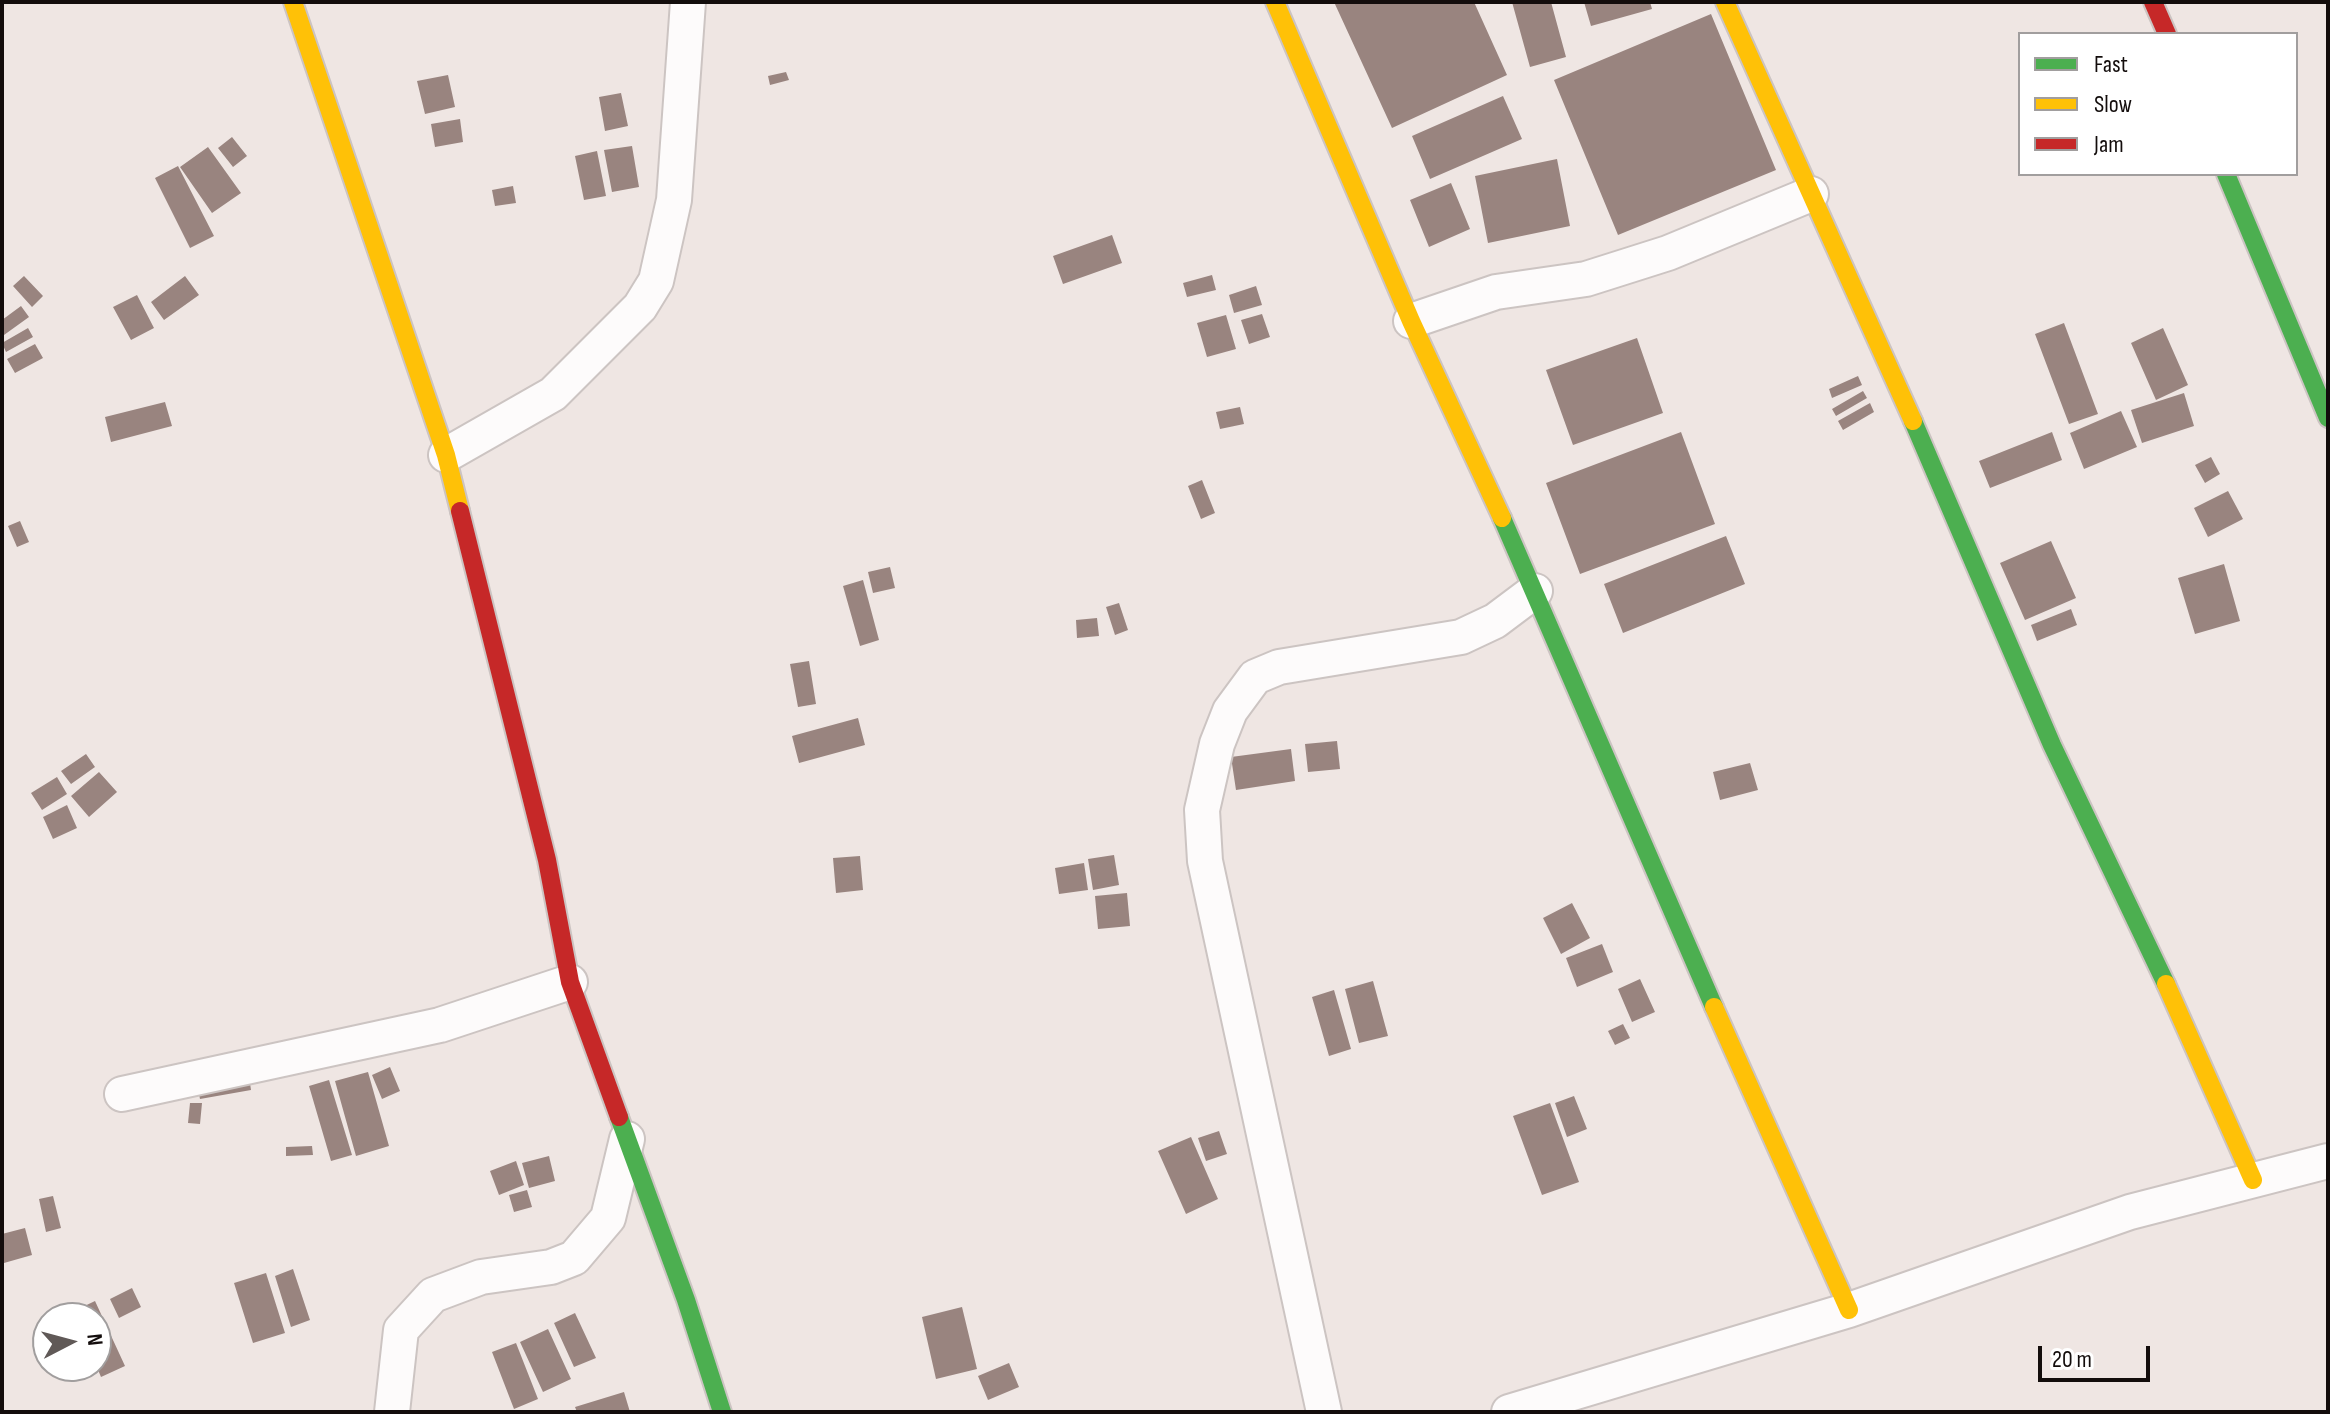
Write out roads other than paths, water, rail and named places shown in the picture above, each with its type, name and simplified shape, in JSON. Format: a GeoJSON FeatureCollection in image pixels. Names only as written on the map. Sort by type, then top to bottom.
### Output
{"type":"FeatureCollection","features":[{"type":"Feature","properties":{"kind":"street"},"geometry":{"type":"LineString","coordinates":[[293,2],[446,455],[547,860],[570,982],[722,1412]]}},
{"type":"Feature","properties":{"kind":"street"},"geometry":{"type":"LineString","coordinates":[[446,455],[553,394],[640,307],[656,281],[674,200],[688,2]]}},
{"type":"Feature","properties":{"kind":"street"},"geometry":{"type":"LineString","coordinates":[[1275,2],[1411,321],[1535,591],[1721,1024],[1849,1310]]}},
{"type":"Feature","properties":{"kind":"street"},"geometry":{"type":"LineString","coordinates":[[1725,2],[2052,745],[2196,1047],[2253,1180]]}},
{"type":"Feature","properties":{"kind":"street"},"geometry":{"type":"LineString","coordinates":[[2153,2],[2166,32]]}},
{"type":"Feature","properties":{"kind":"street"},"geometry":{"type":"LineString","coordinates":[[2227,176],[2328,418]]}},
{"type":"Feature","properties":{"kind":"street"},"geometry":{"type":"LineString","coordinates":[[1411,321],[1496,292],[1586,279],[1668,253],[1811,194]]}},
{"type":"Feature","properties":{"kind":"street"},"geometry":{"type":"LineString","coordinates":[[1324,1412],[1205,861],[1202,810],[1217,744],[1236,702],[1255,677],[1279,667],[1461,637],[1495,621],[1535,591]]}},
{"type":"Feature","properties":{"kind":"street"},"geometry":{"type":"LineString","coordinates":[[122,1094],[440,1025],[570,982]]}},
{"type":"Feature","properties":{"kind":"street"},"geometry":{"type":"LineString","coordinates":[[392,1412],[401,1330],[433,1295],[481,1277],[551,1267],[574,1258],[608,1218],[627,1139]]}},
{"type":"Feature","properties":{"kind":"street"},"geometry":{"type":"LineString","coordinates":[[1509,1412],[1849,1310],[2130,1212],[2328,1161]]}}]}
